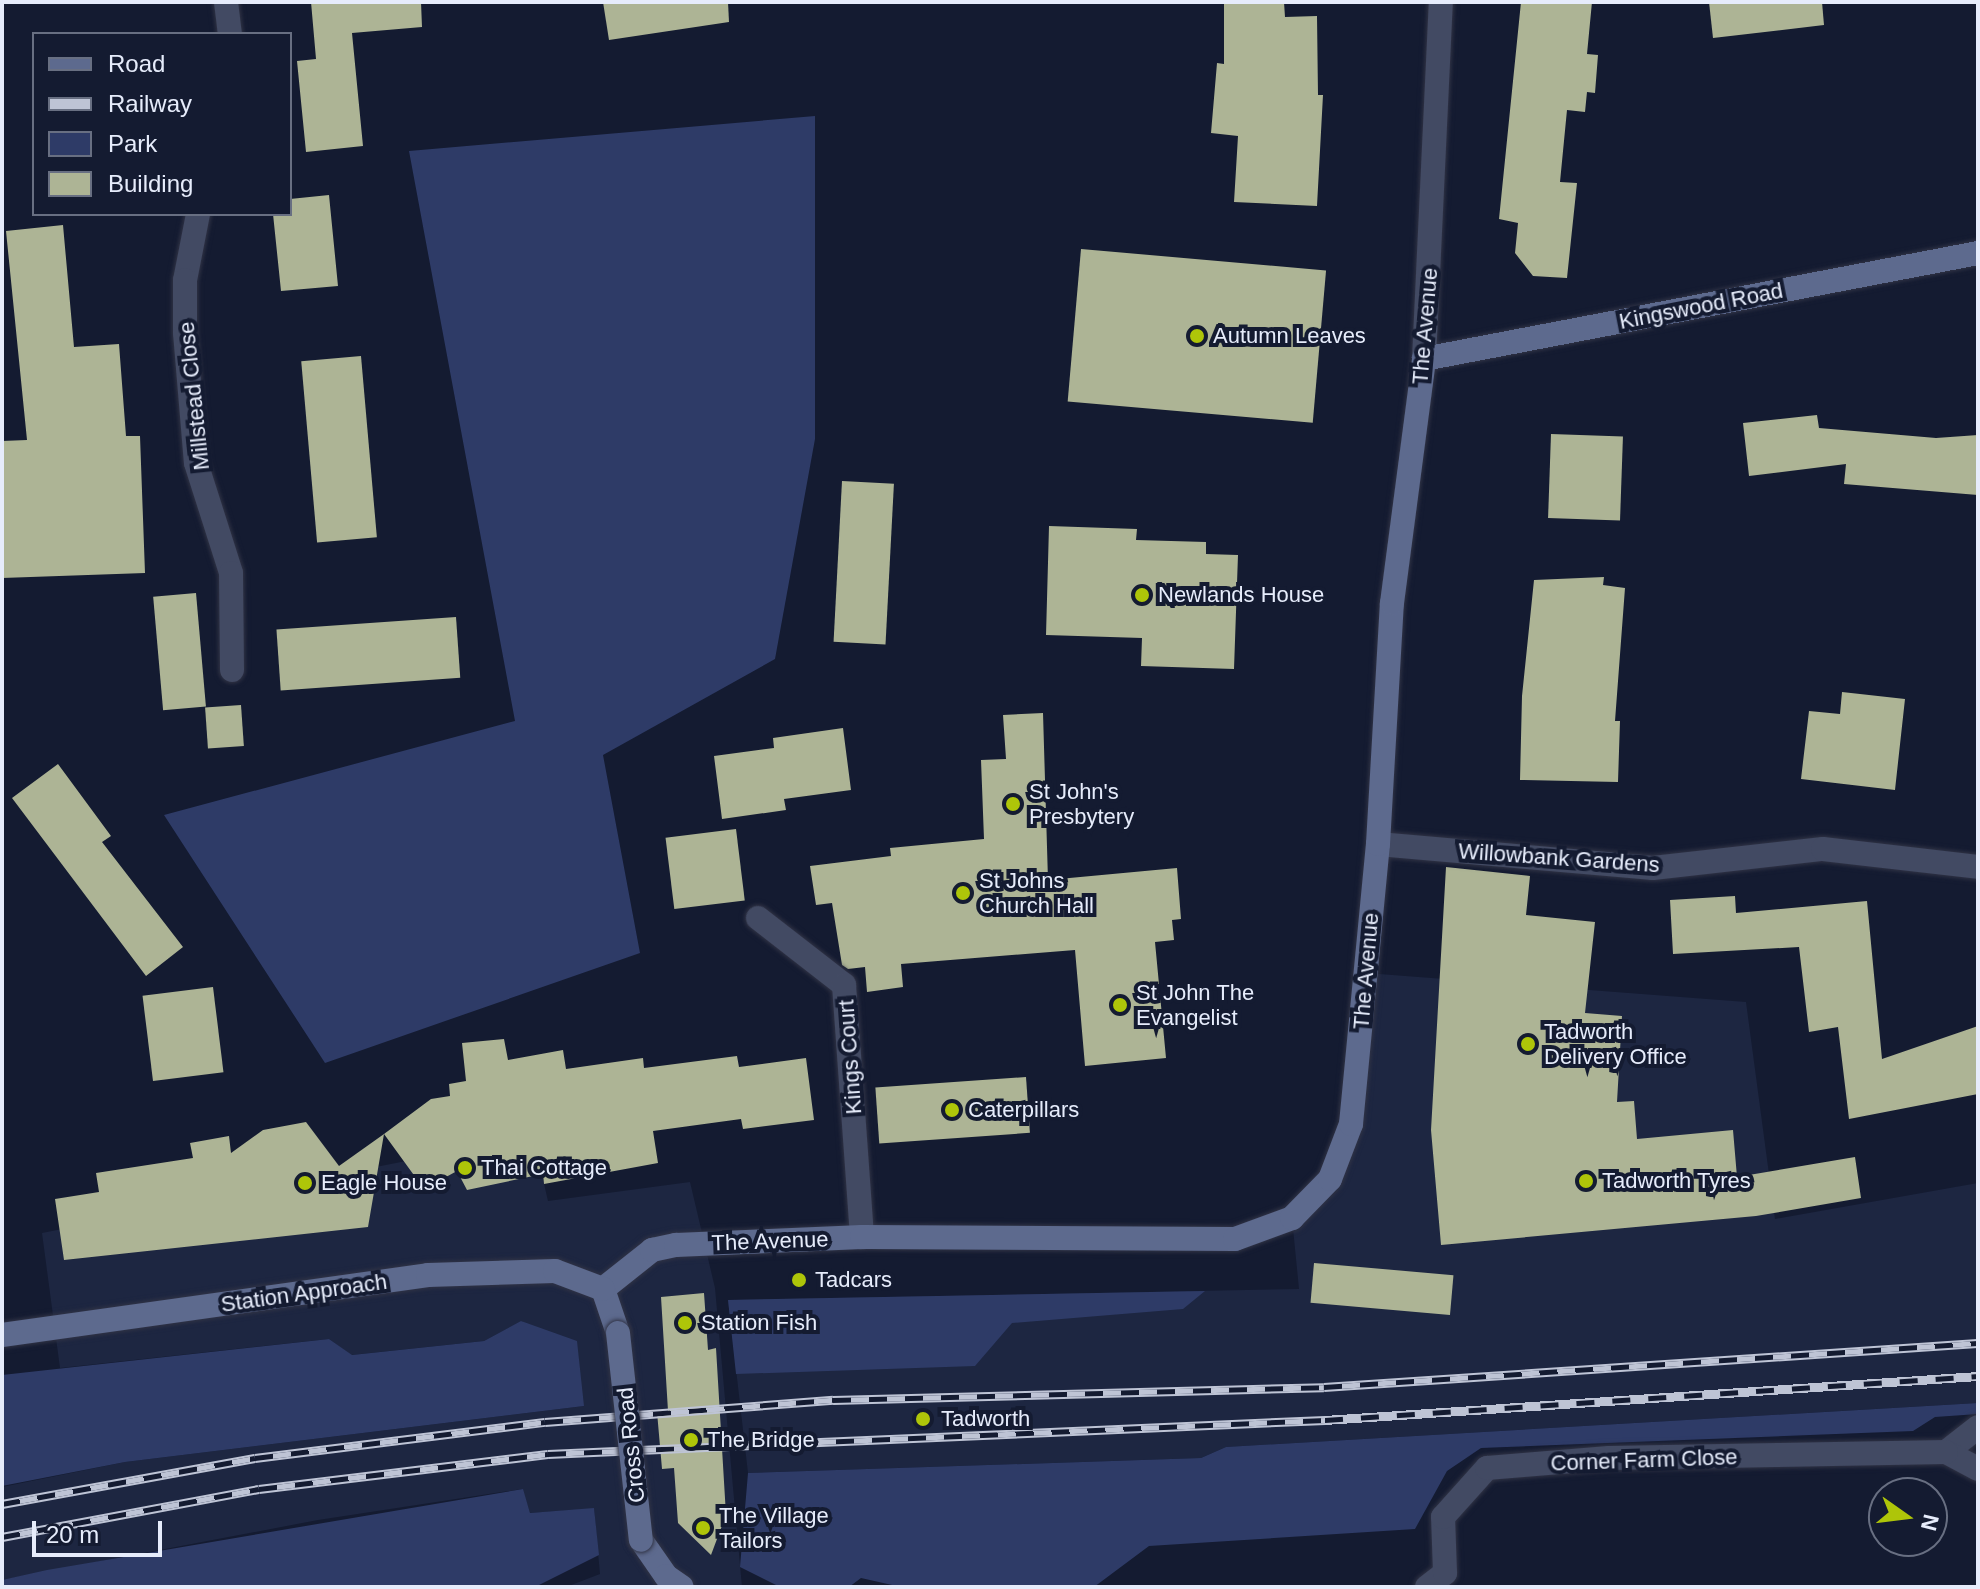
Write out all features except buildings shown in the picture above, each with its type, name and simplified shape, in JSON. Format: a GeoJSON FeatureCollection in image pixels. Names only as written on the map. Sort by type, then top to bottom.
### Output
{"type":"FeatureCollection","features":[{"type":"Feature","properties":{"kind":"street"},"geometry":{"type":"LineString","coordinates":[[226,2],[230,32]]}},
{"type":"Feature","properties":{"kind":"street","name":"The Avenue"},"geometry":{"type":"LineString","coordinates":[[603,1289],[652,1250],[676,1245],[862,1237],[1235,1239],[1292,1218],[1330,1179],[1351,1124],[1378,844],[1392,603],[1424,359],[1441,2]]}},
{"type":"Feature","properties":{"kind":"street","name":"Millstead Close"},"geometry":{"type":"LineString","coordinates":[[198,216],[185,280],[185,333],[196,463],[231,573],[232,670]]}},
{"type":"Feature","properties":{"kind":"street","name":"Kingswood Road"},"geometry":{"type":"LineString","coordinates":[[1424,359],[1978,253]]}},
{"type":"Feature","properties":{"kind":"street","name":"Willowbank Gardens"},"geometry":{"type":"LineString","coordinates":[[1378,844],[1653,868],[1823,849],[1978,867]]}},
{"type":"Feature","properties":{"kind":"street","name":"Kings Court"},"geometry":{"type":"LineString","coordinates":[[758,918],[844,985],[862,1237]]}},
{"type":"Feature","properties":{"kind":"street","name":"Station Approach"},"geometry":{"type":"LineString","coordinates":[[2,1335],[428,1275],[555,1271],[603,1289]]}},
{"type":"Feature","properties":{"kind":"street","name":"Cross Road"},"geometry":{"type":"LineString","coordinates":[[603,1289],[618,1333],[641,1540],[666,1576],[682,1587]]}},
{"type":"Feature","properties":{"kind":"street"},"geometry":{"type":"LineString","coordinates":[[1946,1452],[1978,1427]]}},
{"type":"Feature","properties":{"kind":"street","name":"Corner Farm Close"},"geometry":{"type":"LineString","coordinates":[[1427,1587],[1445,1573],[1443,1517],[1487,1468],[1609,1458],[1946,1452],[1978,1469]]}},
{"type":"Feature","properties":{"kind":"shaded area"},"geometry":{"type":"Polygon","coordinates":[[[1366,973],[1746,1002],[1775,1219],[1978,1183],[1978,1403],[1226,1447],[1201,1458],[748,1473],[728,1300],[1299,1289],[1292,1218],[1330,1179],[1366,973]]]}},
{"type":"Feature","properties":{"kind":"shaded area"},"geometry":{"type":"Polygon","coordinates":[[[533,1136],[548,1201],[690,1182],[715,1288],[742,1587],[566,1587],[600,1574],[594,1509],[530,1513],[522,1489],[318,1520],[2,1580],[2,1487],[125,1462],[584,1406],[522,1321],[484,1341],[351,1355],[329,1339],[60,1368],[42,1233],[533,1136]]]}},
{"type":"Feature","properties":{"kind":"green space"},"geometry":{"type":"Polygon","coordinates":[[[815,116],[815,439],[775,659],[603,755],[640,953],[325,1063],[164,815],[515,721],[409,151],[815,116]]]}},
{"type":"Feature","properties":{"kind":"green space"},"geometry":{"type":"Polygon","coordinates":[[[1205,1291],[1183,1309],[1012,1323],[975,1366],[736,1374],[728,1300],[1205,1291]]]}},
{"type":"Feature","properties":{"kind":"green space"},"geometry":{"type":"Polygon","coordinates":[[[521,1321],[577,1341],[584,1406],[125,1462],[2,1486],[2,1375],[329,1339],[352,1355],[484,1341],[521,1321]]]}},
{"type":"Feature","properties":{"kind":"green space"},"geometry":{"type":"Polygon","coordinates":[[[1978,1403],[1978,1414],[1935,1417],[1913,1431],[1481,1448],[1447,1471],[1415,1529],[1149,1546],[1094,1587],[901,1587],[861,1578],[849,1587],[780,1587],[740,1567],[748,1473],[1201,1458],[1226,1447],[1978,1403]]]}},
{"type":"Feature","properties":{"kind":"green space"},"geometry":{"type":"Polygon","coordinates":[[[523,1489],[530,1513],[594,1508],[599,1555],[535,1587],[2,1587],[2,1580],[47,1570],[523,1489]]]}},
{"type":"Feature","properties":{"kind":"railway"},"geometry":{"type":"LineString","coordinates":[[2,1504],[255,1458],[545,1422],[833,1400],[1324,1387],[1978,1343]]}},
{"type":"Feature","properties":{"kind":"railway"},"geometry":{"type":"LineString","coordinates":[[2,1537],[259,1489],[548,1454],[1325,1420],[1978,1376]]}},
{"type":"Feature","properties":{"kind":"place","name":"Autumn Leaves"},"geometry":{"type":"Point","coordinates":[1197,336]}},
{"type":"Feature","properties":{"kind":"place","name":"Newlands House"},"geometry":{"type":"Point","coordinates":[1142,595]}},
{"type":"Feature","properties":{"kind":"place","name":"St John's Presbytery"},"geometry":{"type":"Point","coordinates":[1013,804]}},
{"type":"Feature","properties":{"kind":"place","name":"St Johns Church Hall"},"geometry":{"type":"Point","coordinates":[963,893]}},
{"type":"Feature","properties":{"kind":"place","name":"St John The Evangelist"},"geometry":{"type":"Point","coordinates":[1120,1005]}},
{"type":"Feature","properties":{"kind":"place","name":"Tadworth Delivery Office"},"geometry":{"type":"Point","coordinates":[1528,1044]}},
{"type":"Feature","properties":{"kind":"place","name":"Caterpillars"},"geometry":{"type":"Point","coordinates":[952,1110]}},
{"type":"Feature","properties":{"kind":"place","name":"Thai Cottage"},"geometry":{"type":"Point","coordinates":[465,1168]}},
{"type":"Feature","properties":{"kind":"place","name":"Tadworth Tyres"},"geometry":{"type":"Point","coordinates":[1586,1181]}},
{"type":"Feature","properties":{"kind":"place","name":"Eagle House"},"geometry":{"type":"Point","coordinates":[305,1183]}},
{"type":"Feature","properties":{"kind":"place","name":"Tadcars"},"geometry":{"type":"Point","coordinates":[799,1280]}},
{"type":"Feature","properties":{"kind":"place","name":"Station Fish"},"geometry":{"type":"Point","coordinates":[685,1323]}},
{"type":"Feature","properties":{"kind":"place","name":"Tadworth"},"geometry":{"type":"Point","coordinates":[923,1419]}},
{"type":"Feature","properties":{"kind":"place","name":"The Bridge"},"geometry":{"type":"Point","coordinates":[691,1440]}},
{"type":"Feature","properties":{"kind":"place","name":"The Village Tailors"},"geometry":{"type":"Point","coordinates":[703,1528]}}]}
